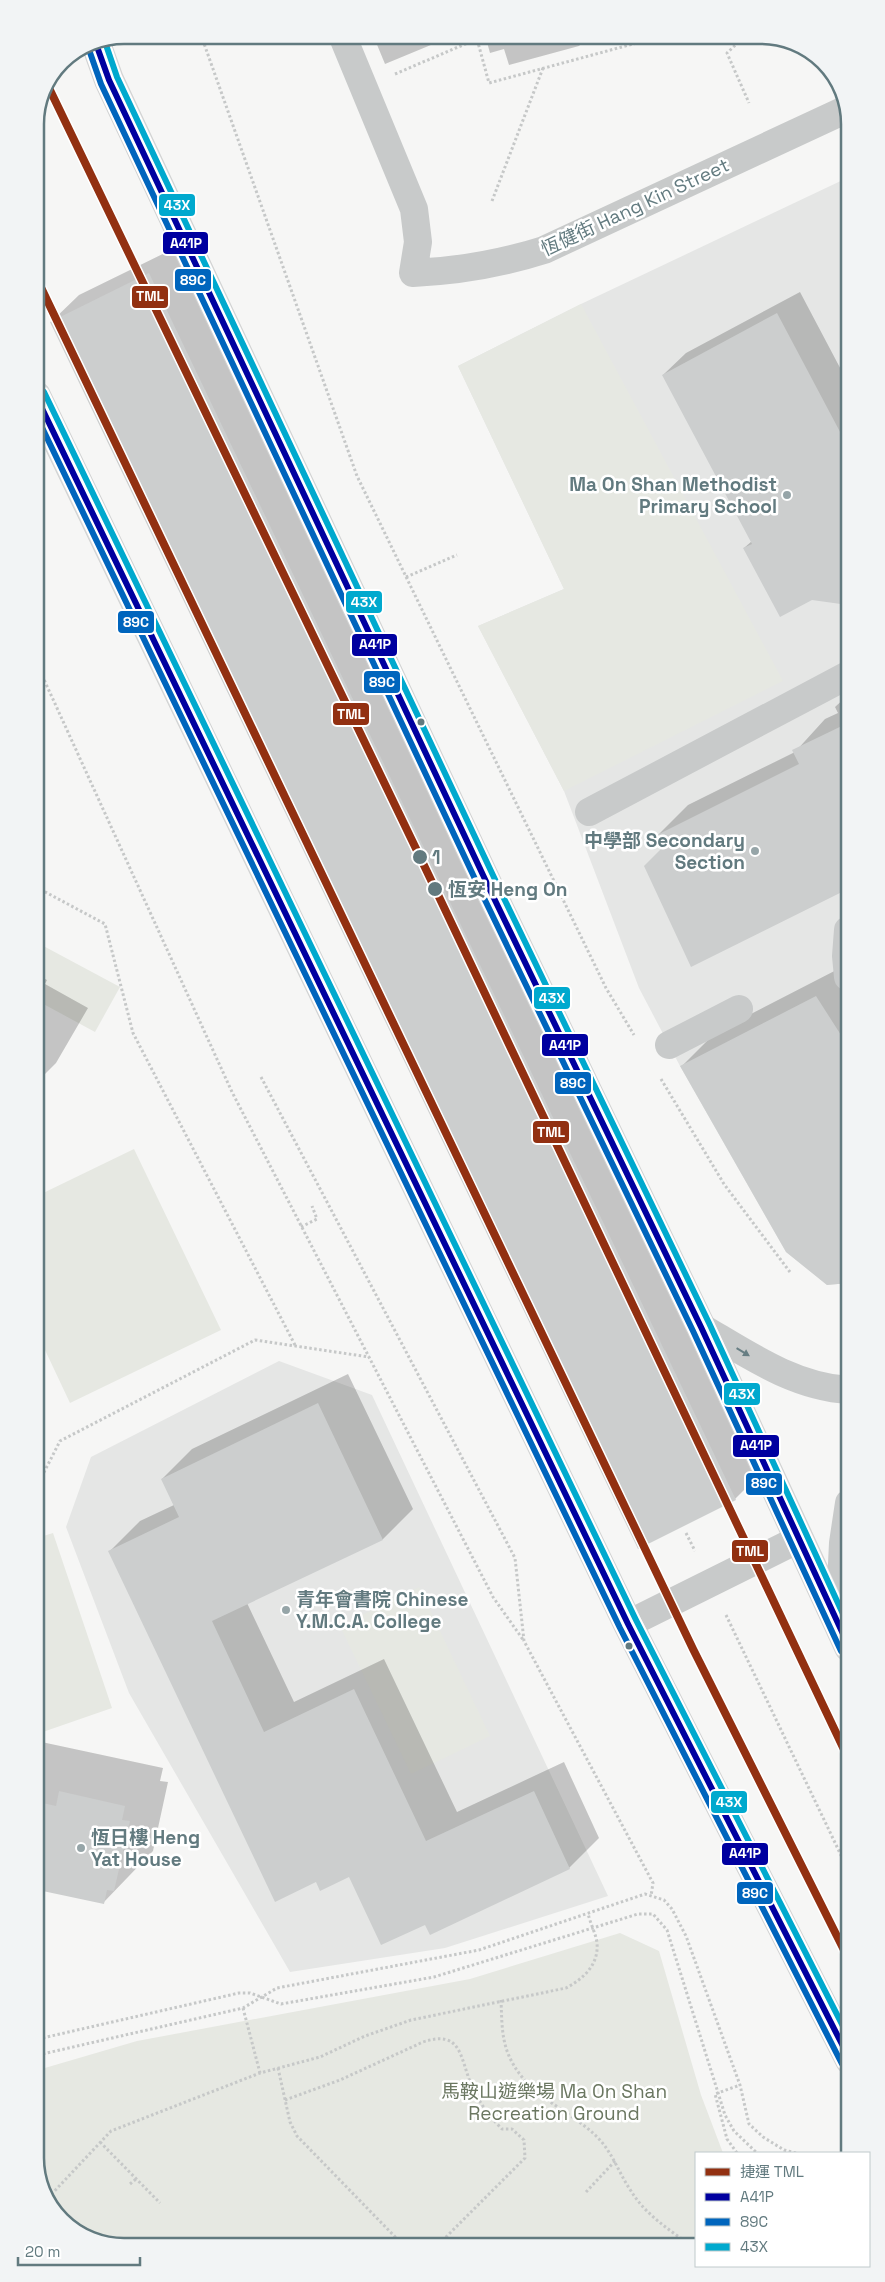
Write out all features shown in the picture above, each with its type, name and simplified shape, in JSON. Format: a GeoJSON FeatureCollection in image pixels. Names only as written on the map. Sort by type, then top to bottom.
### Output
{"type":"FeatureCollection","features":[{"type":"Feature","properties":{"kind":"main road"},"geometry":{"type":"LineString","coordinates":[[97,49],[109,80],[478,865],[701,1327],[841,1630]]}},
{"type":"Feature","properties":{"kind":"main road"},"geometry":{"type":"LineString","coordinates":[[44,413],[628,1624],[841,2042]]}},
{"type":"Feature","properties":{"kind":"street","name":"恆健街 Hang Kin Street"},"geometry":{"type":"LineString","coordinates":[[346,44],[414,210],[418,242],[413,273],[458,271],[544,250],[841,113]]}},
{"type":"Feature","properties":{"kind":"street"},"geometry":{"type":"LineString","coordinates":[[589,812],[841,679]]}},
{"type":"Feature","properties":{"kind":"street"},"geometry":{"type":"LineString","coordinates":[[669,1045],[739,1009]]}},
{"type":"Feature","properties":{"kind":"street"},"geometry":{"type":"LineString","coordinates":[[701,1327],[766,1365],[804,1381],[841,1389]]}},
{"type":"Feature","properties":{"kind":"street"},"geometry":{"type":"LineString","coordinates":[[628,1624],[799,1539]]}},
{"type":"Feature","properties":{"kind":"path"},"geometry":{"type":"LineString","coordinates":[[204,44],[357,476],[606,988],[638,1040]]}},
{"type":"Feature","properties":{"kind":"path"},"geometry":{"type":"LineString","coordinates":[[391,76],[467,44]]}},
{"type":"Feature","properties":{"kind":"path"},"geometry":{"type":"LineString","coordinates":[[478,44],[489,83],[632,44]]}},
{"type":"Feature","properties":{"kind":"path"},"geometry":{"type":"LineString","coordinates":[[736,44],[726,53],[749,103]]}},
{"type":"Feature","properties":{"kind":"path"},"geometry":{"type":"LineString","coordinates":[[492,201],[543,68]]}},
{"type":"Feature","properties":{"kind":"path"},"geometry":{"type":"LineString","coordinates":[[406,577],[457,555]]}},
{"type":"Feature","properties":{"kind":"path"},"geometry":{"type":"LineString","coordinates":[[44,680],[232,1092],[493,1597],[524,1640],[653,1883],[651,1896]]}},
{"type":"Feature","properties":{"kind":"path"},"geometry":{"type":"LineString","coordinates":[[44,891],[105,924],[133,1033],[295,1346]]}},
{"type":"Feature","properties":{"kind":"path"},"geometry":{"type":"LineString","coordinates":[[658,1074],[724,1184],[790,1272]]}},
{"type":"Feature","properties":{"kind":"path"},"geometry":{"type":"LineString","coordinates":[[261,1078],[514,1558],[524,1640]]}},
{"type":"Feature","properties":{"kind":"path"},"geometry":{"type":"LineString","coordinates":[[302,1227],[317,1219],[312,1206]]}},
{"type":"Feature","properties":{"kind":"path"},"geometry":{"type":"LineString","coordinates":[[44,1472],[60,1441],[255,1340],[369,1356]]}},
{"type":"Feature","properties":{"kind":"path"},"geometry":{"type":"LineString","coordinates":[[686,1533],[841,1855]]}},
{"type":"Feature","properties":{"kind":"path"},"geometry":{"type":"LineString","coordinates":[[44,2054],[243,2008],[277,1988],[479,1950],[645,1894],[664,1900],[672,1908],[686,1936],[740,2085],[749,2124],[763,2137],[784,2150],[792,2152]]}},
{"type":"Feature","properties":{"kind":"path"},"geometry":{"type":"LineString","coordinates":[[52,2194],[111,2131],[260,2073],[320,2057],[365,2036],[411,2020],[566,1988],[583,1979],[594,1963],[597,1943],[588,1913]]}},
{"type":"Feature","properties":{"kind":"path"},"geometry":{"type":"LineString","coordinates":[[44,2038],[239,1993],[250,1993],[281,2004],[434,1977],[638,1914],[653,1914],[668,1930],[725,2115],[734,2131],[756,2152]]}},
{"type":"Feature","properties":{"kind":"path"},"geometry":{"type":"LineString","coordinates":[[501,2000],[502,2039],[512,2063],[528,2084],[572,2115],[596,2136],[616,2160],[631,2191],[653,2218],[681,2238]]}},
{"type":"Feature","properties":{"kind":"path"},"geometry":{"type":"LineString","coordinates":[[243,2008],[260,2073]]}},
{"type":"Feature","properties":{"kind":"path"},"geometry":{"type":"LineString","coordinates":[[285,2100],[340,2080],[423,2042],[436,2038],[451,2041],[462,2052],[471,2083],[490,2117],[502,2129],[512,2129],[524,2140],[525,2158],[445,2238]]}},
{"type":"Feature","properties":{"kind":"path"},"geometry":{"type":"LineString","coordinates":[[278,2068],[285,2100],[297,2136],[396,2238]]}},
{"type":"Feature","properties":{"kind":"path"},"geometry":{"type":"LineString","coordinates":[[736,2152],[727,2139],[715,2094],[740,2085]]}},
{"type":"Feature","properties":{"kind":"path"},"geometry":{"type":"LineString","coordinates":[[100,2142],[160,2202]]}},
{"type":"Feature","properties":{"kind":"path"},"geometry":{"type":"LineString","coordinates":[[586,2192],[616,2160]]}},
{"type":"Feature","properties":{"kind":"path"},"geometry":{"type":"LineString","coordinates":[[130,2184],[136,2178]]}},
{"type":"Feature","properties":{"kind":"shaded area"},"geometry":{"type":"Polygon","coordinates":[[[841,181],[841,1284],[827,1285],[786,1252],[680,1066],[639,988],[564,791],[478,626],[564,589],[458,366],[581,304],[841,181]]]}},
{"type":"Feature","properties":{"kind":"shaded area","name":"青年會書院 Chinese Y.M.C.A. College"},"geometry":{"type":"Polygon","coordinates":[[[279,1361],[372,1395],[608,1896],[445,1948],[290,1972],[129,1693],[66,1527],[91,1457],[279,1361]]]}},
{"type":"Feature","properties":{"kind":"green space"},"geometry":{"type":"Polygon","coordinates":[[[581,304],[783,681],[564,791],[478,626],[564,589],[458,366],[581,304]]]}},
{"type":"Feature","properties":{"kind":"green space"},"geometry":{"type":"Polygon","coordinates":[[[44,946],[120,987],[95,1032],[44,1004],[44,946]]]}},
{"type":"Feature","properties":{"kind":"green space"},"geometry":{"type":"Polygon","coordinates":[[[134,1149],[221,1330],[70,1403],[44,1348],[44,1193],[134,1149]]]}},
{"type":"Feature","properties":{"kind":"green space"},"geometry":{"type":"Polygon","coordinates":[[[53,1533],[112,1708],[44,1732],[44,1536],[53,1533]]]}},
{"type":"Feature","properties":{"kind":"green space"},"geometry":{"type":"Polygon","coordinates":[[[419,1587],[490,1736],[411,1774],[340,1626],[419,1587]]]}},
{"type":"Feature","properties":{"kind":"green space","name":"馬鞍山遊樂場 Ma On Shan Recreation Ground"},"geometry":{"type":"Polygon","coordinates":[[[620,1933],[659,1951],[701,2095],[723,2152],[695,2152],[695,2238],[118,2238],[93,2232],[79,2225],[54,2198],[44,2169],[44,2068],[137,2041],[470,1979],[620,1933]]]}},
{"type":"Feature","properties":{"kind":"building","name":"恆安 Heng On"},"geometry":{"type":"Polygon","coordinates":[[[149,273],[736,1500],[638,1549],[50,322],[149,273]]]}},
{"type":"Feature","properties":{"kind":"building","name":"Ma On Shan Methodist Primary School"},"geometry":{"type":"Polygon","coordinates":[[[777,313],[841,434],[841,604],[812,600],[780,617],[743,548],[752,544],[662,375],[777,313]]]}},
{"type":"Feature","properties":{"kind":"building","name":"中學部 Secondary Section"},"geometry":{"type":"Polygon","coordinates":[[[841,726],[841,892],[691,967],[644,866],[662,848],[655,836],[799,764],[792,750],[841,726]]]}},
{"type":"Feature","properties":{"kind":"building"},"geometry":{"type":"Polygon","coordinates":[[[816,996],[841,1035],[841,1284],[827,1285],[786,1252],[680,1066],[816,996]]]}},
{"type":"Feature","properties":{"kind":"building"},"geometry":{"type":"Polygon","coordinates":[[[318,1403],[383,1540],[212,1621],[264,1732],[354,1689],[426,1841],[534,1791],[570,1869],[430,1935],[425,1925],[381,1945],[349,1877],[320,1891],[316,1882],[275,1902],[108,1551],[179,1517],[161,1479],[318,1403]]]}},
{"type":"Feature","properties":{"kind":"building","name":"恆日樓 Heng Yat House"},"geometry":{"type":"Polygon","coordinates":[[[59,1791],[125,1806],[122,1820],[130,1821],[114,1891],[107,1890],[104,1904],[44,1891],[44,1803],[56,1806],[59,1791]]]}},
{"type":"Feature","properties":{"kind":"metro line","name":"TML"},"geometry":{"type":"LineString","coordinates":[[51,91],[421,859],[841,1743]]}},
{"type":"Feature","properties":{"kind":"metro line","name":"TML"},"geometry":{"type":"LineString","coordinates":[[44,294],[693,1649],[841,1944]]}},
{"type":"Feature","properties":{"kind":"transit line","name":"43X"},"geometry":{"type":"LineString","coordinates":[[106,46],[117,77],[499,888],[709,1323],[841,1610]]}},
{"type":"Feature","properties":{"kind":"transit line","name":"A41P"},"geometry":{"type":"LineString","coordinates":[[98,48],[109,80],[491,892],[701,1327],[841,1630]]}},
{"type":"Feature","properties":{"kind":"transit line","name":"89C"},"geometry":{"type":"LineString","coordinates":[[90,52],[101,84],[483,896],[693,1331],[841,1651]]}},
{"type":"Feature","properties":{"kind":"transit line","name":"43X"},"geometry":{"type":"LineString","coordinates":[[44,392],[636,1620],[841,2022]]}},
{"type":"Feature","properties":{"kind":"transit line","name":"A41P"},"geometry":{"type":"LineString","coordinates":[[44,413],[628,1624],[841,2042]]}},
{"type":"Feature","properties":{"kind":"transit line","name":"89C"},"geometry":{"type":"LineString","coordinates":[[44,432],[620,1628],[841,2062]]}},
{"type":"Feature","properties":{"kind":"place","name":"Ma On Shan Methodist Primary School"},"geometry":{"type":"Point","coordinates":[787,495]}},
{"type":"Feature","properties":{"kind":"place","name":"中學部 Secondary Section"},"geometry":{"type":"Point","coordinates":[755,851]}},
{"type":"Feature","properties":{"kind":"place","name":"1"},"geometry":{"type":"Point","coordinates":[420,857]}},
{"type":"Feature","properties":{"kind":"place","name":"恆安 Heng On"},"geometry":{"type":"Point","coordinates":[435,889]}},
{"type":"Feature","properties":{"kind":"place","name":"青年會書院 Chinese Y.M.C.A. College"},"geometry":{"type":"Point","coordinates":[286,1610]}},
{"type":"Feature","properties":{"kind":"place","name":"恆日樓 Heng Yat House"},"geometry":{"type":"Point","coordinates":[81,1848]}}]}
